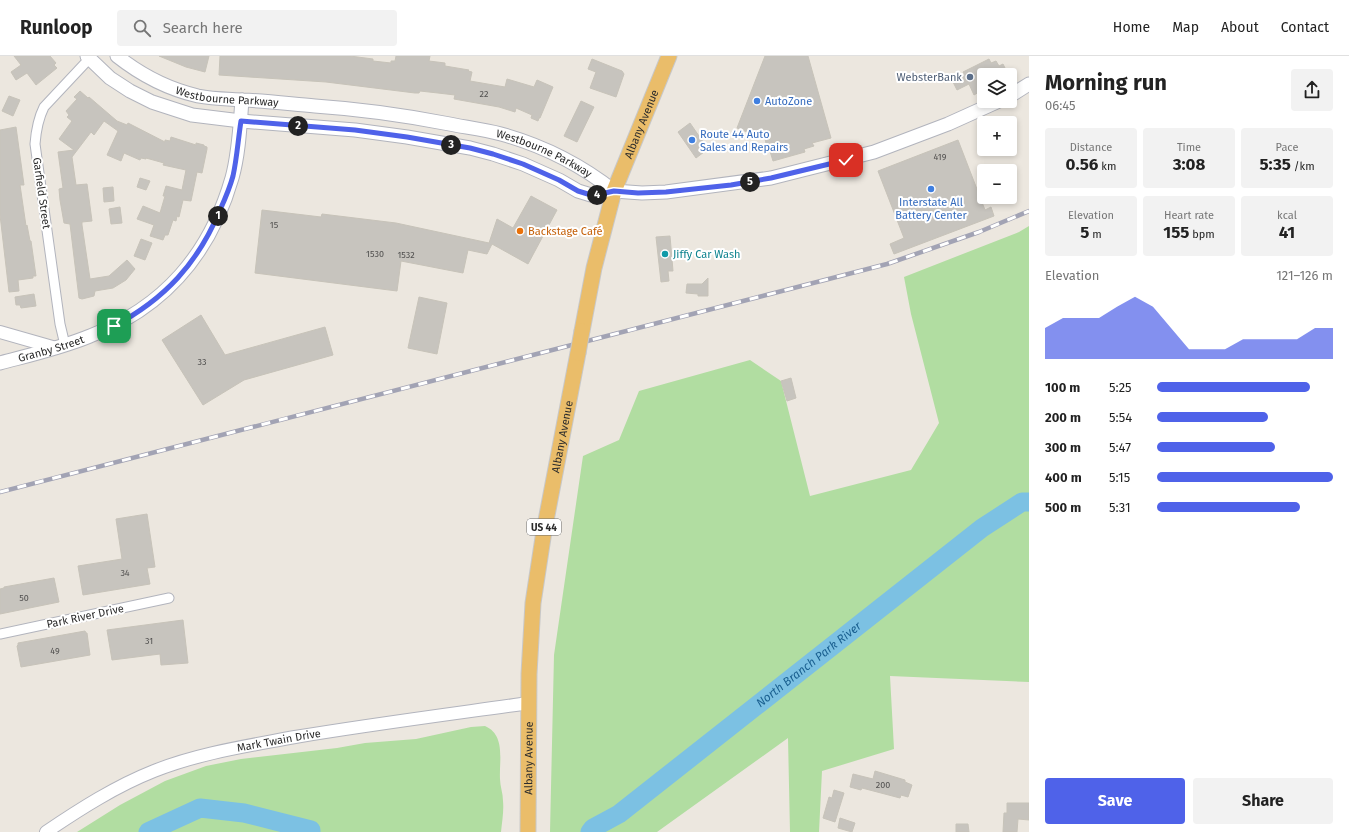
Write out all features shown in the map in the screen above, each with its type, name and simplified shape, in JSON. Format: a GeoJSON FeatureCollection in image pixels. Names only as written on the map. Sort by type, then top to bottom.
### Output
{"type":"FeatureCollection","features":[{"type":"Feature","properties":{"kind":"highway","name":"Albany Avenue"},"geometry":{"type":"LineString","coordinates":[[528,832],[529,703],[532,621],[536,580],[544,531],[594,268],[614,191],[669,56]]}},
{"type":"Feature","properties":{"kind":"main road","name":"Westbourne Parkway"},"geometry":{"type":"LineString","coordinates":[[117,56],[133,69],[156,82],[198,96],[334,107],[422,118],[502,134],[558,156],[587,172],[614,191]]}},
{"type":"Feature","properties":{"kind":"main road","name":"Westbourne Parkway"},"geometry":{"type":"LineString","coordinates":[[88,57],[110,78],[130,91],[152,102],[192,115],[241,121],[355,130],[470,148],[512,160],[542,171],[583,193],[596,195],[614,191]]}},
{"type":"Feature","properties":{"kind":"main road"},"geometry":{"type":"LineString","coordinates":[[1017,92],[1029,84]]}},
{"type":"Feature","properties":{"kind":"main road","name":"Granby Street"},"geometry":{"type":"LineString","coordinates":[[0,363],[61,347],[91,336],[128,318],[148,305],[178,279],[208,236],[226,196],[232,176],[241,121],[242,100]]}},
{"type":"Feature","properties":{"kind":"main road"},"geometry":{"type":"LineString","coordinates":[[614,191],[638,193],[666,192],[736,184],[792,174],[874,152],[948,124],[983,108]]}},
{"type":"Feature","properties":{"kind":"main road"},"geometry":{"type":"LineString","coordinates":[[417,139],[422,118]]}},
{"type":"Feature","properties":{"kind":"street","name":"Garfield Street"},"geometry":{"type":"LineString","coordinates":[[61,347],[60,324],[35,144],[36,132],[39,117],[44,107],[88,57]]}},
{"type":"Feature","properties":{"kind":"street"},"geometry":{"type":"LineString","coordinates":[[0,332],[61,347]]}},
{"type":"Feature","properties":{"kind":"street","name":"Park River Drive"},"geometry":{"type":"LineString","coordinates":[[0,634],[169,598]]}},
{"type":"Feature","properties":{"kind":"street","name":"Mark Twain Drive"},"geometry":{"type":"LineString","coordinates":[[46,832],[70,816],[130,782],[155,771],[192,758],[250,745],[331,731],[529,703]]}},
{"type":"Feature","properties":{"kind":"green space"},"geometry":{"type":"Polygon","coordinates":[[[1029,226],[1029,682],[890,676],[894,749],[822,771],[819,832],[790,832],[788,738],[657,832],[550,832],[554,655],[583,456],[619,440],[639,391],[750,360],[781,381],[810,496],[911,470],[939,423],[911,314],[904,277],[1019,232],[1029,226]]]}},
{"type":"Feature","properties":{"kind":"green space"},"geometry":{"type":"Polygon","coordinates":[[[485,726],[492,730],[499,742],[500,782],[503,795],[501,832],[77,832],[120,805],[165,781],[206,766],[241,759],[337,748],[365,743],[416,739],[471,727],[485,726]]]}},
{"type":"Feature","properties":{"kind":"building"},"geometry":{"type":"Polygon","coordinates":[[[14,56],[50,56],[56,63],[54,65],[57,68],[36,85],[27,73],[16,80],[11,72],[21,65],[14,56]]]}},
{"type":"Feature","properties":{"kind":"building"},"geometry":{"type":"Polygon","coordinates":[[[159,56],[209,56],[205,72],[186,67],[159,56]]]}},
{"type":"Feature","properties":{"kind":"building"},"geometry":{"type":"Polygon","coordinates":[[[220,56],[350,56],[391,63],[391,61],[395,61],[396,56],[430,56],[429,61],[445,63],[445,66],[469,70],[468,71],[472,72],[470,81],[505,87],[507,79],[534,87],[537,80],[553,87],[538,121],[531,118],[532,115],[516,108],[515,112],[499,107],[454,99],[455,95],[420,91],[419,93],[415,93],[326,82],[219,75],[220,56]]]}},
{"type":"Feature","properties":{"kind":"building"},"geometry":{"type":"Polygon","coordinates":[[[765,56],[808,56],[831,138],[812,143],[814,146],[804,149],[805,152],[773,161],[765,139],[737,128],[765,56]]]}},
{"type":"Feature","properties":{"kind":"building"},"geometry":{"type":"Polygon","coordinates":[[[592,59],[622,71],[624,74],[616,97],[590,88],[596,72],[588,69],[592,59]]]}},
{"type":"Feature","properties":{"kind":"building","name":"WebsterBank"},"geometry":{"type":"Polygon","coordinates":[[[989,59],[991,63],[996,61],[999,66],[1003,64],[1005,68],[977,68],[977,93],[974,95],[969,84],[957,90],[952,80],[964,74],[963,72],[989,59]]]}},
{"type":"Feature","properties":{"kind":"building"},"geometry":{"type":"Polygon","coordinates":[[[80,91],[117,121],[127,125],[128,123],[165,142],[165,140],[170,141],[171,137],[207,147],[202,173],[197,172],[191,201],[183,200],[179,217],[177,216],[176,221],[173,220],[168,235],[165,235],[163,240],[150,236],[154,225],[137,219],[143,206],[160,213],[166,186],[182,190],[186,170],[163,165],[164,163],[146,158],[141,158],[140,160],[124,153],[121,161],[107,155],[118,131],[104,121],[94,135],[91,132],[72,157],[76,185],[87,184],[92,221],[82,222],[82,225],[90,279],[109,276],[127,260],[135,269],[126,280],[113,288],[95,291],[94,296],[82,299],[79,298],[70,224],[64,223],[60,200],[59,189],[63,188],[58,152],[74,150],[59,139],[72,121],[67,117],[69,115],[66,111],[77,99],[74,97],[80,91]]]}},
{"type":"Feature","properties":{"kind":"building"},"geometry":{"type":"Polygon","coordinates":[[[9,96],[20,100],[13,116],[2,111],[9,96]]]}},
{"type":"Feature","properties":{"kind":"building"},"geometry":{"type":"Polygon","coordinates":[[[581,101],[594,107],[577,142],[564,136],[581,101]]]}},
{"type":"Feature","properties":{"kind":"building","name":"Route 44 Auto Sales and Repairs"},"geometry":{"type":"Polygon","coordinates":[[[690,123],[708,149],[696,158],[678,132],[690,123]]]}},
{"type":"Feature","properties":{"kind":"building"},"geometry":{"type":"Polygon","coordinates":[[[16,127],[24,185],[20,185],[36,276],[33,276],[33,278],[18,280],[19,291],[9,292],[0,215],[0,130],[16,127]]]}},
{"type":"Feature","properties":{"kind":"building","name":"Interstate All Battery Center"},"geometry":{"type":"Polygon","coordinates":[[[958,140],[977,189],[977,204],[983,204],[985,210],[991,207],[994,216],[894,254],[890,244],[904,238],[878,171],[958,140]]]}},
{"type":"Feature","properties":{"kind":"building"},"geometry":{"type":"Polygon","coordinates":[[[140,178],[150,181],[146,190],[137,187],[140,178]]]}},
{"type":"Feature","properties":{"kind":"building"},"geometry":{"type":"Polygon","coordinates":[[[113,187],[114,201],[104,202],[103,188],[113,187]]]}},
{"type":"Feature","properties":{"kind":"building"},"geometry":{"type":"Polygon","coordinates":[[[531,196],[557,210],[528,264],[492,244],[487,254],[468,250],[463,273],[401,261],[397,291],[255,273],[262,210],[321,217],[322,214],[396,223],[489,243],[497,219],[513,228],[531,196]]]}},
{"type":"Feature","properties":{"kind":"building"},"geometry":{"type":"Polygon","coordinates":[[[120,207],[122,223],[111,224],[109,209],[120,207]]]}},
{"type":"Feature","properties":{"kind":"building","name":"Jiffy Car Wash"},"geometry":{"type":"Polygon","coordinates":[[[670,236],[673,271],[668,271],[669,281],[661,282],[656,237],[670,236]]]}},
{"type":"Feature","properties":{"kind":"building"},"geometry":{"type":"Polygon","coordinates":[[[141,239],[152,243],[145,260],[134,256],[141,239]]]}},
{"type":"Feature","properties":{"kind":"building"},"geometry":{"type":"Polygon","coordinates":[[[708,278],[708,296],[698,296],[698,294],[686,293],[687,284],[702,284],[708,278]]]}},
{"type":"Feature","properties":{"kind":"building"},"geometry":{"type":"Polygon","coordinates":[[[34,294],[36,306],[21,308],[20,305],[16,305],[15,297],[34,294]]]}},
{"type":"Feature","properties":{"kind":"building"},"geometry":{"type":"Polygon","coordinates":[[[419,297],[447,303],[437,354],[408,348],[419,297]]]}},
{"type":"Feature","properties":{"kind":"building"},"geometry":{"type":"Polygon","coordinates":[[[201,315],[225,355],[325,327],[333,355],[244,380],[203,405],[162,340],[201,315]]]}},
{"type":"Feature","properties":{"kind":"building"},"geometry":{"type":"Polygon","coordinates":[[[791,378],[796,398],[787,401],[781,381],[791,378]]]}},
{"type":"Feature","properties":{"kind":"building"},"geometry":{"type":"Polygon","coordinates":[[[147,514],[155,567],[147,568],[150,584],[83,595],[78,566],[122,559],[116,519],[147,514]]]}},
{"type":"Feature","properties":{"kind":"building"},"geometry":{"type":"Polygon","coordinates":[[[54,578],[59,602],[0,614],[0,589],[54,578]]]}},
{"type":"Feature","properties":{"kind":"building"},"geometry":{"type":"Polygon","coordinates":[[[183,620],[188,663],[161,665],[160,654],[112,660],[107,630],[183,620]]]}},
{"type":"Feature","properties":{"kind":"building"},"geometry":{"type":"Polygon","coordinates":[[[85,631],[87,633],[90,655],[21,667],[17,646],[18,643],[85,631]]]}},
{"type":"Feature","properties":{"kind":"building"},"geometry":{"type":"Polygon","coordinates":[[[875,771],[905,780],[905,782],[912,785],[908,797],[901,795],[900,798],[862,788],[861,790],[850,787],[853,774],[873,779],[875,771]]]}},
{"type":"Feature","properties":{"kind":"building"},"geometry":{"type":"Polygon","coordinates":[[[834,790],[844,793],[835,822],[823,818],[829,797],[832,798],[834,790]]]}},
{"type":"Feature","properties":{"kind":"building"},"geometry":{"type":"Polygon","coordinates":[[[1007,803],[1029,803],[1029,820],[1018,819],[1017,832],[1003,832],[1004,813],[1007,813],[1007,803]]]}},
{"type":"Feature","properties":{"kind":"building"},"geometry":{"type":"Polygon","coordinates":[[[840,818],[855,823],[852,832],[838,828],[840,818]]]}},
{"type":"Feature","properties":{"kind":"building"},"geometry":{"type":"Polygon","coordinates":[[[956,824],[968,824],[969,832],[956,832],[956,824]]]}},
{"type":"Feature","properties":{"kind":"waterway","name":"North Branch Park River"},"geometry":{"type":"LineString","coordinates":[[590,832],[593,828],[619,814],[982,528],[1022,502],[1029,502]]}},
{"type":"Feature","properties":{"kind":"waterway","name":"North Branch Park River"},"geometry":{"type":"LineString","coordinates":[[148,832],[200,808],[244,813],[311,830],[311,832]]}},
{"type":"Feature","properties":{"kind":"railway"},"geometry":{"type":"LineString","coordinates":[[0,492],[887,264],[979,232],[1029,211]]}},
{"type":"Feature","properties":{"kind":"place","name":"WebsterBank"},"geometry":{"type":"Point","coordinates":[970,77]}},
{"type":"Feature","properties":{"kind":"place","name":"AutoZone"},"geometry":{"type":"Point","coordinates":[757,101]}},
{"type":"Feature","properties":{"kind":"place","name":"Route 44 Auto Sales and Repairs"},"geometry":{"type":"Point","coordinates":[692,140]}},
{"type":"Feature","properties":{"kind":"place","name":"Interstate All Battery Center"},"geometry":{"type":"Point","coordinates":[931,189]}},
{"type":"Feature","properties":{"kind":"place","name":"Backstage Café"},"geometry":{"type":"Point","coordinates":[520,231]}},
{"type":"Feature","properties":{"kind":"place","name":"Jiffy Car Wash"},"geometry":{"type":"Point","coordinates":[665,254]}},
{"type":"Feature","properties":{"kind":"route"},"geometry":{"type":"LineString","coordinates":[[114,326],[142,309],[178,279],[208,236],[226,196],[232,176],[241,121],[355,130],[470,148],[493,154],[542,171],[578,191],[591,195],[614,191],[638,193],[666,192],[731,185],[813,169],[846,160]]}}]}
